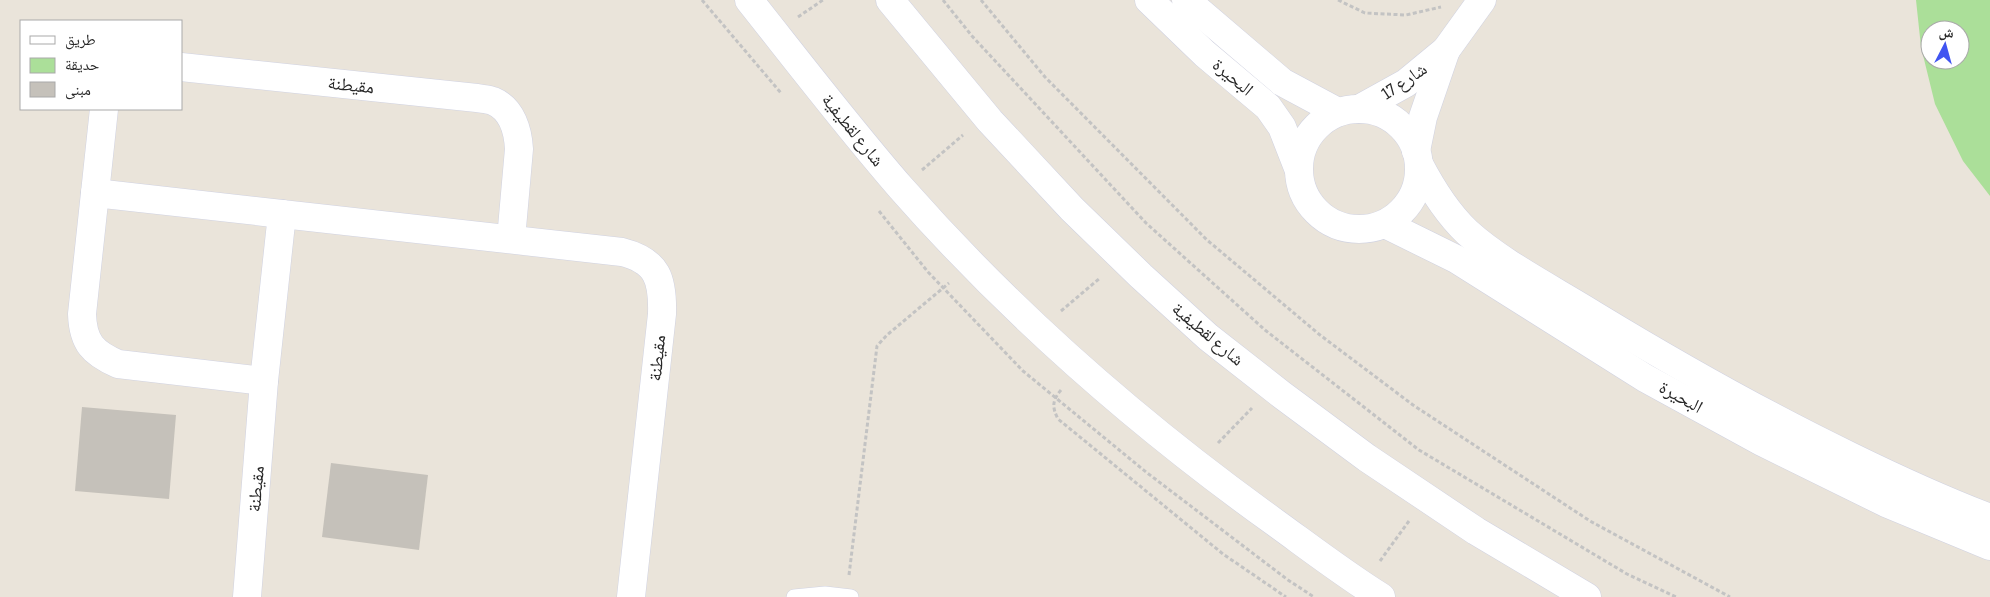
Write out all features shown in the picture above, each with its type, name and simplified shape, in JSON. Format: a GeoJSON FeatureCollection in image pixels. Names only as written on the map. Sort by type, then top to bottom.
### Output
{"type":"FeatureCollection","features":[{"type":"Feature","properties":{"kind":"street","name":"شارع لقطيفية"},"geometry":{"type":"LineString","coordinates":[[748,0],[901,188],[974,265],[1040,330],[1197,465],[1372,591]]}},
{"type":"Feature","properties":{"kind":"street","name":"شارع لقطيفية"},"geometry":{"type":"LineString","coordinates":[[890,0],[985,116],[1072,209],[1208,337],[1272,388],[1367,458],[1476,531],[1587,597]]}},
{"type":"Feature","properties":{"kind":"street","name":"البحيرة"},"geometry":{"type":"LineString","coordinates":[[1149,0],[1205,54],[1268,107],[1282,127],[1298,168]]}},
{"type":"Feature","properties":{"kind":"street","name":"البحيرة"},"geometry":{"type":"LineString","coordinates":[[1186,0],[1282,82],[1348,111]]}},
{"type":"Feature","properties":{"kind":"street","name":"شارع 17"},"geometry":{"type":"LineString","coordinates":[[1348,111],[1406,83],[1446,50],[1482,0]]}},
{"type":"Feature","properties":{"kind":"street","name":"شارع 17"},"geometry":{"type":"LineString","coordinates":[[1418,158],[1423,117],[1446,50]]}},
{"type":"Feature","properties":{"kind":"street","name":"مقيطنة"},"geometry":{"type":"LineString","coordinates":[[182,67],[494,101],[507,111],[516,127],[518,136],[519,149],[511,239]]}},
{"type":"Feature","properties":{"kind":"street"},"geometry":{"type":"LineString","coordinates":[[104,110],[82,314],[82,328],[89,344],[99,355],[118,364],[264,381]]}},
{"type":"Feature","properties":{"kind":"street"},"geometry":{"type":"LineString","coordinates":[[1348,111],[1374,111],[1388,117],[1410,137],[1418,158],[1419,179],[1415,193],[1407,205],[1397,216],[1385,224],[1370,229],[1355,230],[1340,227],[1326,220],[1314,210],[1305,198],[1299,183],[1298,168],[1300,154],[1310,134],[1325,119],[1348,111]]}},
{"type":"Feature","properties":{"kind":"street","name":"البحيرة"},"geometry":{"type":"LineString","coordinates":[[1418,158],[1432,189],[1467,232],[1534,278],[1656,353],[1775,420],[1910,485],[1990,518]]}},
{"type":"Feature","properties":{"kind":"street","name":"مقيطنة"},"geometry":{"type":"LineString","coordinates":[[95,193],[622,252],[637,256],[647,262],[661,285],[662,314],[631,597]]}},
{"type":"Feature","properties":{"kind":"street","name":"مقيطنة"},"geometry":{"type":"LineString","coordinates":[[247,597],[264,381],[282,214]]}},
{"type":"Feature","properties":{"kind":"street","name":"البحيرة"},"geometry":{"type":"LineString","coordinates":[[1385,224],[1456,259],[1596,348],[1762,442],[1886,503],[1990,546]]}},
{"type":"Feature","properties":{"kind":"street"},"geometry":{"type":"LineString","coordinates":[[1680,397],[1691,372]]}},
{"type":"Feature","properties":{"kind":"lane"},"geometry":{"type":"LineString","coordinates":[[794,597],[825,594],[851,597]]}},
{"type":"Feature","properties":{"kind":"path"},"geometry":{"type":"LineString","coordinates":[[943,0],[972,36],[1146,223],[1265,330],[1419,450],[1627,574],[1676,597]]}},
{"type":"Feature","properties":{"kind":"path"},"geometry":{"type":"LineString","coordinates":[[981,0],[1045,77],[1207,240],[1320,335],[1413,405],[1590,521],[1730,597]]}},
{"type":"Feature","properties":{"kind":"path"},"geometry":{"type":"LineString","coordinates":[[1338,0],[1365,13],[1406,15],[1446,4]]}},
{"type":"Feature","properties":{"kind":"path"},"geometry":{"type":"LineString","coordinates":[[901,188],[985,116]]}},
{"type":"Feature","properties":{"kind":"path"},"geometry":{"type":"LineString","coordinates":[[1040,330],[1122,258]]}},
{"type":"Feature","properties":{"kind":"path"},"geometry":{"type":"LineString","coordinates":[[847,597],[877,346],[887,335],[942,288],[974,265]]}},
{"type":"Feature","properties":{"kind":"path"},"geometry":{"type":"LineString","coordinates":[[1081,367],[1055,397],[1052,407],[1058,419],[1223,554],[1286,597]]}},
{"type":"Feature","properties":{"kind":"path"},"geometry":{"type":"LineString","coordinates":[[1197,465],[1272,388]]}},
{"type":"Feature","properties":{"kind":"path"},"geometry":{"type":"LineString","coordinates":[[1372,591],[1426,498]]}},
{"type":"Feature","properties":{"kind":"green space"},"geometry":{"type":"Polygon","coordinates":[[[1916,0],[1990,0],[1990,196],[1963,161],[1935,104],[1927,70],[1970,70],[1970,20],[1920,20],[1920,38],[1916,0]]]}},
{"type":"Feature","properties":{"kind":"building"},"geometry":{"type":"Polygon","coordinates":[[[82,407],[176,415],[169,499],[75,491],[82,407]]]}},
{"type":"Feature","properties":{"kind":"building"},"geometry":{"type":"Polygon","coordinates":[[[331,463],[428,475],[419,550],[322,537],[331,463]]]}}]}
